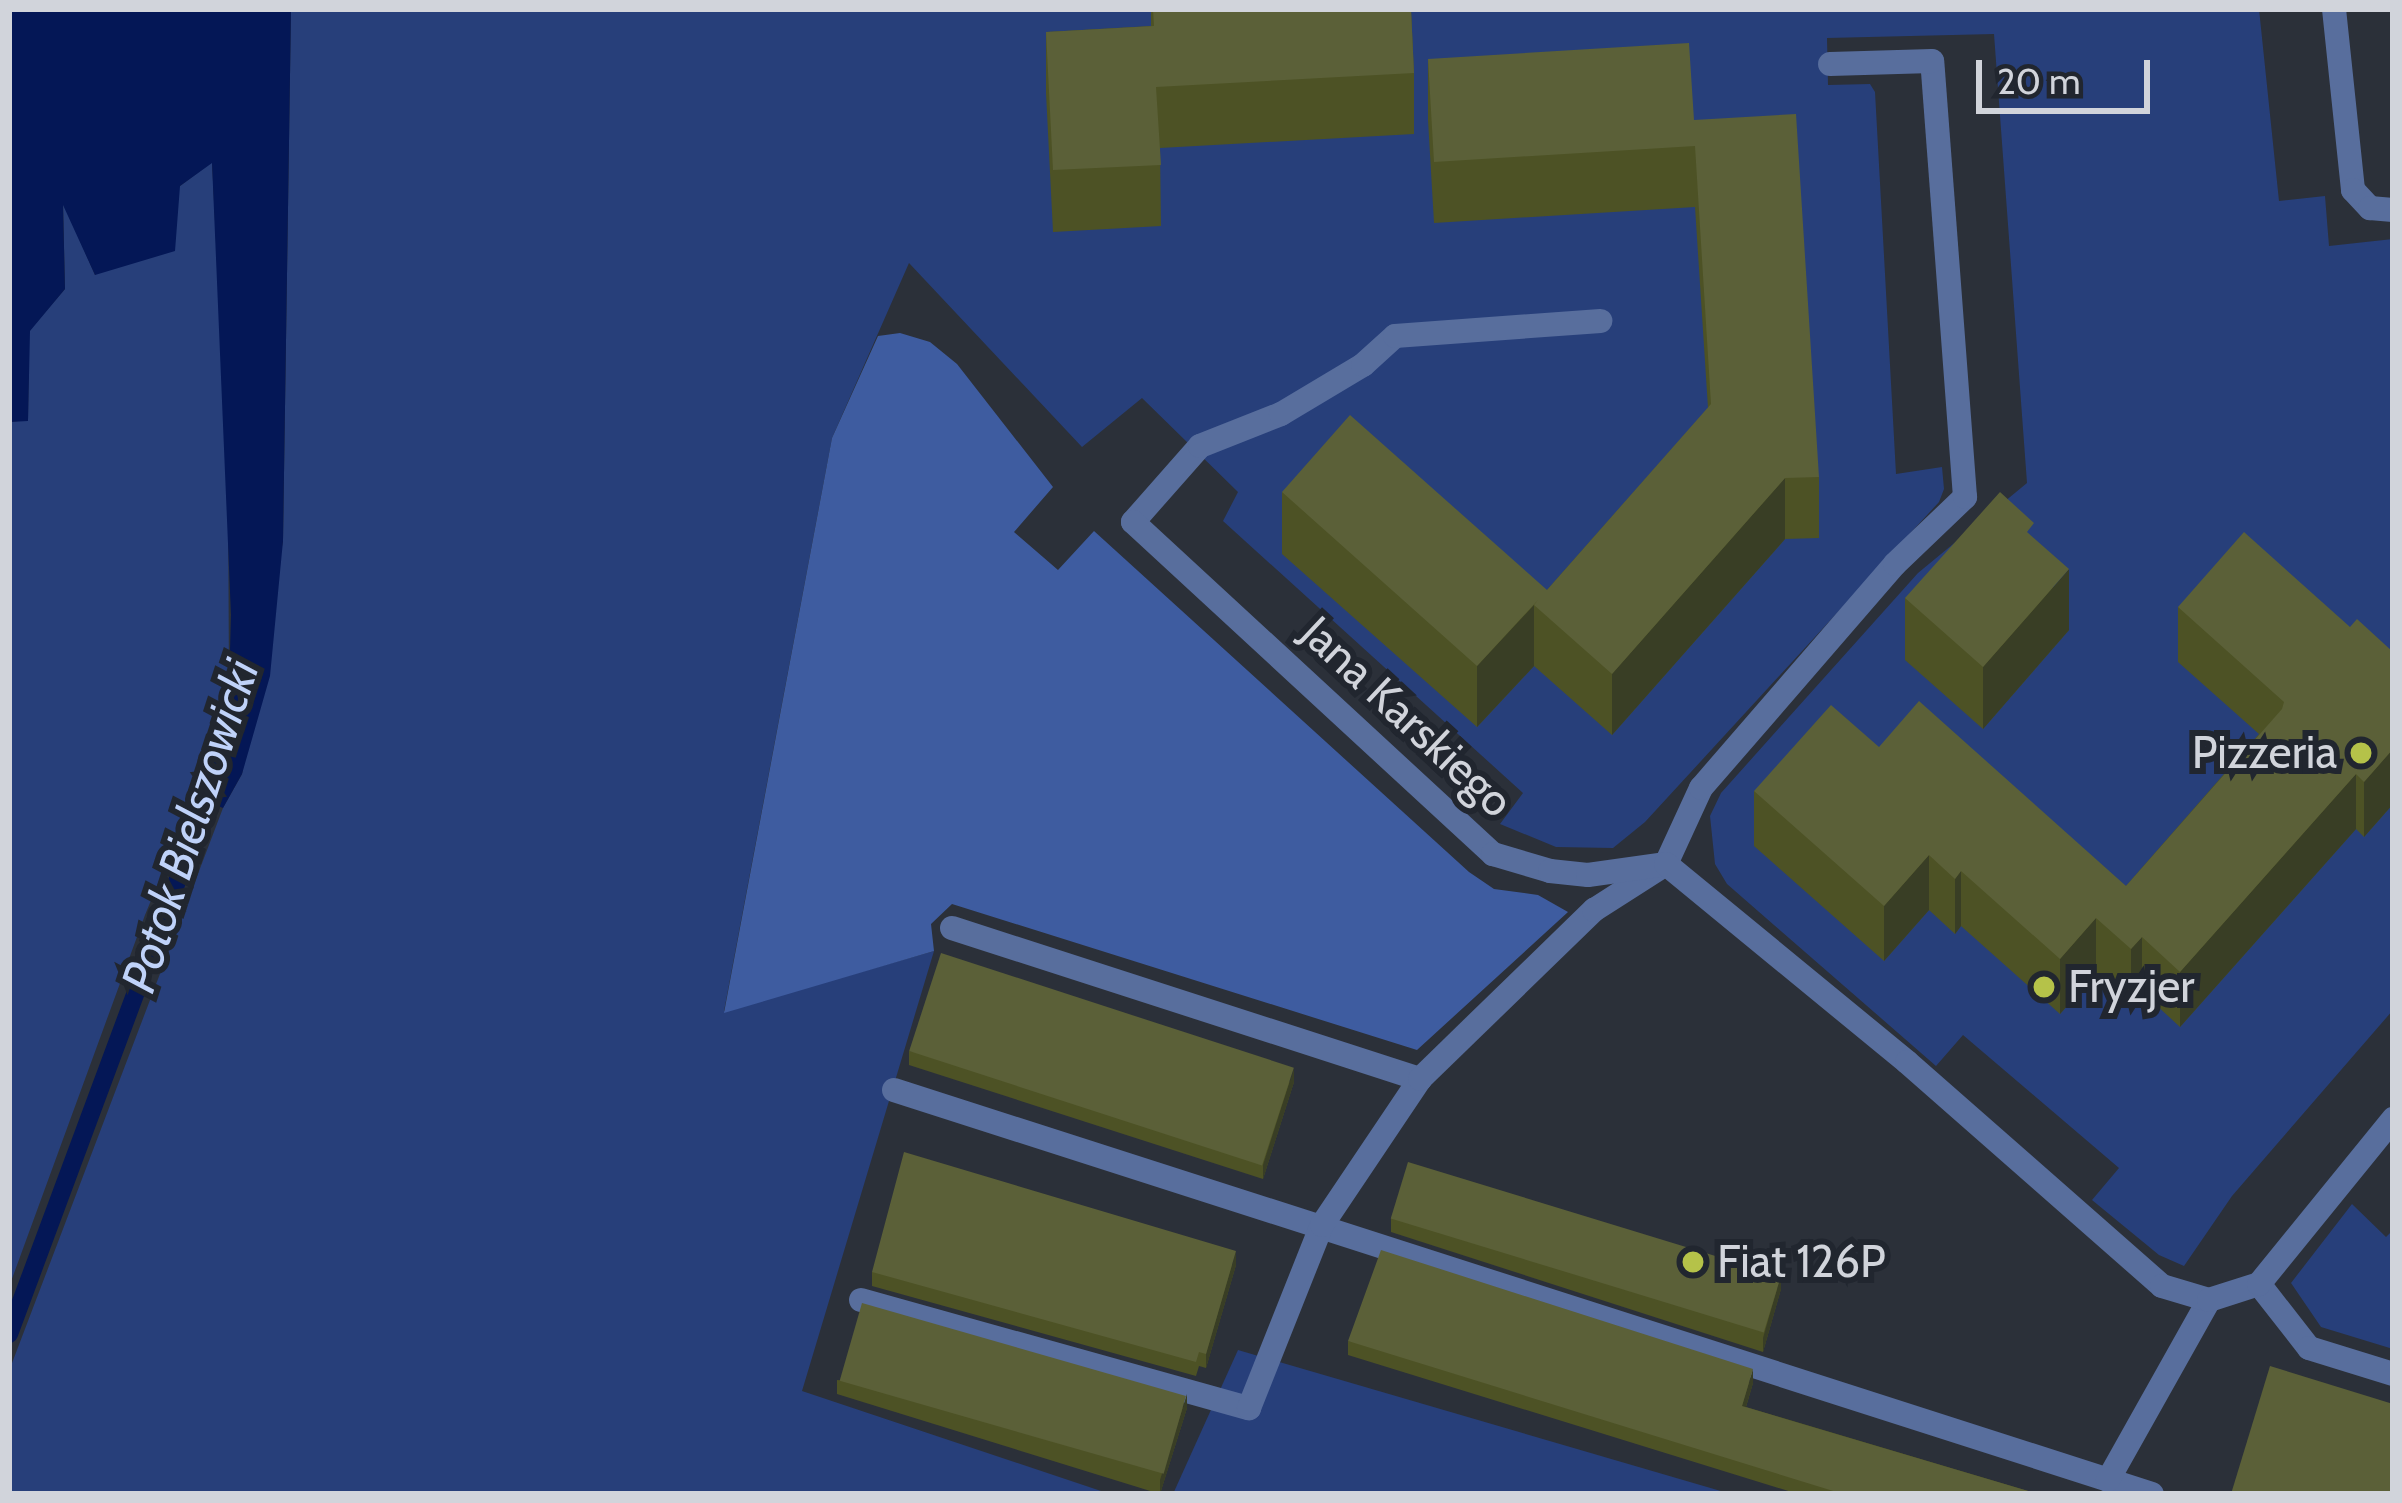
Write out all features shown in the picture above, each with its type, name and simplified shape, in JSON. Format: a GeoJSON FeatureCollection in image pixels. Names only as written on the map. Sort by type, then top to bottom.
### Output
{"type":"FeatureCollection","features":[{"type":"Feature","properties":{"kind":"street"},"geometry":{"type":"LineString","coordinates":[[2334,9],[2353,190],[2370,208],[2393,210]]}},
{"type":"Feature","properties":{"kind":"street"},"geometry":{"type":"LineString","coordinates":[[861,1300],[1249,1408],[1322,1225],[1420,1079],[1594,910],[1666,863],[1701,788],[1894,564],[1966,497],[1932,61],[1830,64]]}},
{"type":"Feature","properties":{"kind":"street","name":"Jana Karskiego"},"geometry":{"type":"LineString","coordinates":[[1600,321],[1395,336],[1363,365],[1282,414],[1200,446],[1133,523],[1493,854],[1550,871],[1588,875],[1666,863]]}},
{"type":"Feature","properties":{"kind":"street"},"geometry":{"type":"LineString","coordinates":[[1666,863],[1907,1062],[2162,1286],[2209,1300],[2259,1284],[2393,1119]]}},
{"type":"Feature","properties":{"kind":"street"},"geometry":{"type":"LineString","coordinates":[[952,928],[1420,1079]]}},
{"type":"Feature","properties":{"kind":"street"},"geometry":{"type":"LineString","coordinates":[[894,1090],[2152,1494]]}},
{"type":"Feature","properties":{"kind":"street"},"geometry":{"type":"LineString","coordinates":[[2259,1284],[2309,1348],[2393,1374]]}},
{"type":"Feature","properties":{"kind":"street"},"geometry":{"type":"LineString","coordinates":[[2108,1480],[2209,1300]]}},
{"type":"Feature","properties":{"kind":"shaded area"},"geometry":{"type":"Polygon","coordinates":[[[9,9],[291,9],[283,541],[270,676],[242,774],[223,808],[194,796],[229,687],[231,615],[212,163],[180,186],[175,251],[95,275],[63,205],[65,289],[30,331],[28,421],[9,422],[9,9]]]}},
{"type":"Feature","properties":{"kind":"shaded area"},"geometry":{"type":"Polygon","coordinates":[[[291,9],[2259,9],[2279,201],[2325,196],[2329,246],[2393,239],[2393,1010],[2232,1196],[2184,1266],[2159,1255],[2092,1200],[2119,1168],[1963,1035],[1936,1066],[1727,884],[1715,864],[1710,816],[1721,793],[1918,573],[2027,483],[1994,34],[1827,38],[1828,85],[1870,84],[1875,92],[1896,474],[1942,467],[1944,489],[1939,502],[1645,822],[1613,848],[1556,847],[1500,824],[1523,793],[1223,521],[1238,492],[1142,398],[1082,447],[909,263],[832,438],[724,1011],[934,951],[802,1391],[1110,1494],[9,1494],[9,1371],[223,808],[242,774],[283,541],[291,9]]]}},
{"type":"Feature","properties":{"kind":"shaded area"},"geometry":{"type":"Polygon","coordinates":[[[212,162],[228,478],[229,687],[194,796],[145,915],[9,1287],[9,422],[28,420],[29,331],[65,289],[63,202],[95,275],[180,186],[212,162]]]}},
{"type":"Feature","properties":{"kind":"shaded area"},"geometry":{"type":"Polygon","coordinates":[[[900,333],[930,342],[957,364],[1053,487],[1014,532],[1058,570],[1094,531],[1469,872],[1494,889],[1538,895],[1568,912],[1417,1050],[952,904],[931,924],[934,951],[724,1013],[832,438],[878,336],[900,333]]]}},
{"type":"Feature","properties":{"kind":"shaded area"},"geometry":{"type":"Polygon","coordinates":[[[2352,1204],[2386,1237],[2393,1230],[2393,1349],[2321,1327],[2291,1283],[2352,1204]]]}},
{"type":"Feature","properties":{"kind":"shaded area"},"geometry":{"type":"Polygon","coordinates":[[[1238,1350],[1731,1494],[1173,1494],[1238,1350]]]}},
{"type":"Feature","properties":{"kind":"building"},"geometry":{"type":"Polygon","coordinates":[[[1153,9],[1411,9],[1414,73],[1156,87],[1161,165],[1053,170],[1046,32],[1154,26],[1153,9]]]}},
{"type":"Feature","properties":{"kind":"building"},"geometry":{"type":"Polygon","coordinates":[[[1689,43],[1694,120],[1796,114],[1819,477],[1785,478],[1612,674],[1534,605],[1538,600],[1477,666],[1282,492],[1350,415],[1547,590],[1711,404],[1695,146],[1434,162],[1428,59],[1689,43]]]}},
{"type":"Feature","properties":{"kind":"building"},"geometry":{"type":"Polygon","coordinates":[[[2000,492],[2034,523],[2027,532],[2069,569],[1983,667],[1905,598],[2000,492]]]}},
{"type":"Feature","properties":{"kind":"building"},"geometry":{"type":"Polygon","coordinates":[[[2244,532],[2350,627],[2357,619],[2393,652],[2393,749],[2364,782],[2356,774],[2180,972],[2142,937],[2131,949],[2096,918],[2060,959],[1961,871],[1955,879],[1929,855],[1884,906],[1754,791],[1831,705],[1879,747],[1919,701],[2126,886],[2282,709],[2284,702],[2178,607],[2244,532]]]}},
{"type":"Feature","properties":{"kind":"building"},"geometry":{"type":"Polygon","coordinates":[[[941,953],[1294,1068],[1262,1166],[909,1051],[941,953]]]}},
{"type":"Feature","properties":{"kind":"building"},"geometry":{"type":"Polygon","coordinates":[[[904,1152],[1236,1251],[1206,1354],[1199,1352],[1196,1362],[872,1272],[904,1152]]]}},
{"type":"Feature","properties":{"kind":"building"},"geometry":{"type":"Polygon","coordinates":[[[1408,1162],[1781,1276],[1764,1332],[1391,1218],[1408,1162]]]}},
{"type":"Feature","properties":{"kind":"building"},"geometry":{"type":"Polygon","coordinates":[[[1381,1250],[1753,1369],[1742,1406],[2038,1494],[1843,1494],[1348,1341],[1381,1250]]]}},
{"type":"Feature","properties":{"kind":"building"},"geometry":{"type":"Polygon","coordinates":[[[862,1303],[1186,1396],[1164,1474],[840,1381],[862,1303]]]}},
{"type":"Feature","properties":{"kind":"building"},"geometry":{"type":"Polygon","coordinates":[[[2270,1366],[2393,1404],[2393,1494],[2231,1494],[2270,1366]]]}},
{"type":"Feature","properties":{"kind":"waterway","name":"Potok Bielszowicki"},"geometry":{"type":"LineString","coordinates":[[9,1334],[214,782]]}},
{"type":"Feature","properties":{"kind":"place","name":"Pizzeria"},"geometry":{"type":"Point","coordinates":[2361,753]}},
{"type":"Feature","properties":{"kind":"place","name":"Fryzjer"},"geometry":{"type":"Point","coordinates":[2044,987]}},
{"type":"Feature","properties":{"kind":"place","name":"Fiat 126P"},"geometry":{"type":"Point","coordinates":[1693,1262]}}]}
